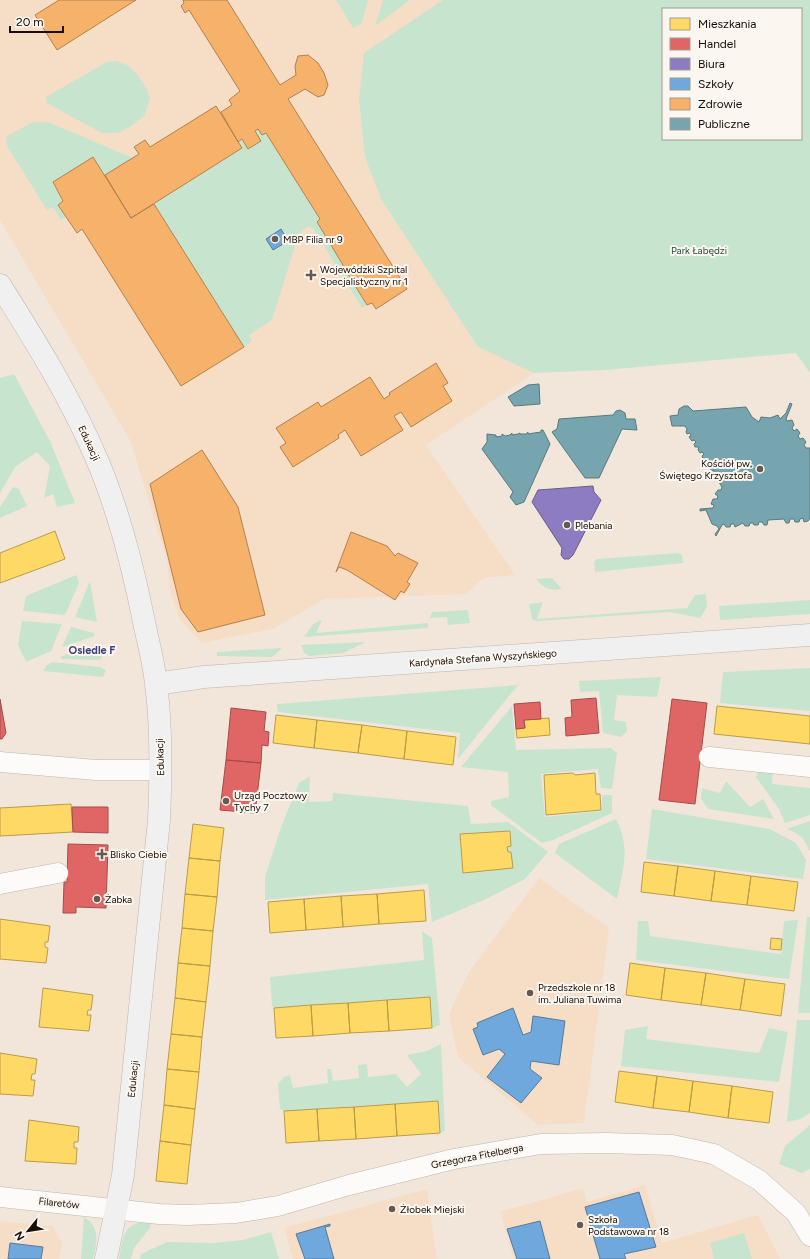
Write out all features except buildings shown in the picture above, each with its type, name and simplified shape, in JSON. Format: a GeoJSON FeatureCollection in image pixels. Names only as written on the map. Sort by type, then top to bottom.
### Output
{"type":"FeatureCollection","features":[{"type":"Feature","properties":{"kind":"street","name":"Edukacji"},"geometry":{"type":"LineString","coordinates":[[0,285],[37,343],[80,424],[106,482],[133,566],[156,684],[161,770],[159,820],[125,1160],[117,1210],[106,1259]]}},
{"type":"Feature","properties":{"kind":"street","name":"Kardynała Stefana Wyszyńskiego"},"geometry":{"type":"LineString","coordinates":[[156,684],[204,677],[810,635]]}},
{"type":"Feature","properties":{"kind":"street"},"geometry":{"type":"LineString","coordinates":[[709,757],[810,766]]}},
{"type":"Feature","properties":{"kind":"street"},"geometry":{"type":"LineString","coordinates":[[0,762],[101,770],[161,770]]}},
{"type":"Feature","properties":{"kind":"street"},"geometry":{"type":"LineString","coordinates":[[0,884],[58,873]]}},
{"type":"Feature","properties":{"kind":"street","name":"Grzegorza Fitelberga"},"geometry":{"type":"LineString","coordinates":[[117,1210],[187,1216],[236,1213],[278,1206],[349,1185],[454,1159],[541,1144],[606,1142],[665,1145],[714,1154],[759,1180],[796,1213],[810,1236]]}},
{"type":"Feature","properties":{"kind":"street","name":"Filaretów"},"geometry":{"type":"LineString","coordinates":[[0,1197],[117,1210]]}},
{"type":"Feature","properties":{"kind":"shaded area","name":"Wojewódzki Szpital Specjalistyczny nr 1"},"geometry":{"type":"Polygon","coordinates":[[[0,0],[546,0],[605,370],[534,373],[426,445],[515,575],[483,578],[466,594],[324,599],[273,629],[202,643],[180,619],[170,592],[167,562],[131,442],[0,220],[0,0]]]}},
{"type":"Feature","properties":{"kind":"shaded area","name":"Przedszkole nr 18 im. Juliana Tuwima"},"geometry":{"type":"Polygon","coordinates":[[[539,878],[609,928],[584,1123],[538,1125],[458,1057],[449,1014],[469,972],[539,878]]]}},
{"type":"Feature","properties":{"kind":"shaded area","name":"Szkoła Podstawowa nr 18"},"geometry":{"type":"Polygon","coordinates":[[[645,1185],[662,1243],[758,1215],[780,1259],[514,1259],[500,1212],[583,1188],[587,1202],[645,1185]]]}},
{"type":"Feature","properties":{"kind":"shaded area","name":"Żłobek Miejski"},"geometry":{"type":"Polygon","coordinates":[[[427,1189],[437,1259],[293,1259],[284,1228],[427,1189]]]}},
{"type":"Feature","properties":{"kind":"shaded area"},"geometry":{"type":"Polygon","coordinates":[[[0,1221],[53,1226],[62,1244],[59,1259],[0,1259],[0,1221]]]}},
{"type":"Feature","properties":{"kind":"green space"},"geometry":{"type":"Polygon","coordinates":[[[336,0],[368,0],[362,23],[353,28],[336,0]]]}},
{"type":"Feature","properties":{"kind":"green space"},"geometry":{"type":"Polygon","coordinates":[[[383,0],[410,0],[375,26],[383,0]]]}},
{"type":"Feature","properties":{"kind":"green space","name":"Park Łabędzi"},"geometry":{"type":"Polygon","coordinates":[[[443,0],[810,0],[810,373],[796,353],[605,370],[534,373],[478,347],[381,199],[365,157],[359,99],[364,53],[443,0]]]}},
{"type":"Feature","properties":{"kind":"green space"},"geometry":{"type":"Polygon","coordinates":[[[116,61],[127,65],[137,74],[145,86],[150,98],[145,115],[131,126],[118,133],[102,133],[47,103],[46,97],[107,62],[116,61]]]}},
{"type":"Feature","properties":{"kind":"green space"},"geometry":{"type":"Polygon","coordinates":[[[33,122],[48,122],[133,158],[105,175],[93,157],[53,182],[63,201],[58,205],[66,217],[61,220],[53,207],[47,210],[7,146],[6,137],[33,122]]]}},
{"type":"Feature","properties":{"kind":"green space"},"geometry":{"type":"Polygon","coordinates":[[[257,123],[266,133],[320,219],[317,223],[344,250],[367,305],[362,308],[313,228],[307,227],[299,233],[272,320],[249,335],[252,341],[244,347],[154,204],[242,148],[238,142],[257,123]]]}},
{"type":"Feature","properties":{"kind":"green space"},"geometry":{"type":"Polygon","coordinates":[[[14,374],[50,441],[75,503],[57,507],[53,494],[44,498],[50,466],[37,452],[15,467],[0,493],[0,378],[14,374]]]}},
{"type":"Feature","properties":{"kind":"green space"},"geometry":{"type":"Polygon","coordinates":[[[13,487],[19,489],[27,506],[0,518],[0,507],[13,487]]]}},
{"type":"Feature","properties":{"kind":"green space"},"geometry":{"type":"Polygon","coordinates":[[[678,553],[682,555],[683,563],[595,572],[594,562],[597,559],[678,553]]]}},
{"type":"Feature","properties":{"kind":"green space"},"geometry":{"type":"Polygon","coordinates":[[[76,575],[79,583],[65,615],[23,611],[26,596],[76,575]]]}},
{"type":"Feature","properties":{"kind":"green space"},"geometry":{"type":"Polygon","coordinates":[[[552,578],[562,589],[554,590],[547,588],[536,579],[552,578]]]}},
{"type":"Feature","properties":{"kind":"green space"},"geometry":{"type":"Polygon","coordinates":[[[90,581],[97,622],[75,617],[90,581]]]}},
{"type":"Feature","properties":{"kind":"green space"},"geometry":{"type":"Polygon","coordinates":[[[706,594],[707,607],[700,618],[670,612],[536,621],[532,619],[529,604],[543,602],[537,619],[687,608],[695,595],[706,594]]]}},
{"type":"Feature","properties":{"kind":"green space"},"geometry":{"type":"Polygon","coordinates":[[[810,600],[810,614],[720,620],[719,606],[810,600]]]}},
{"type":"Feature","properties":{"kind":"green space"},"geometry":{"type":"Polygon","coordinates":[[[468,610],[470,623],[448,625],[447,617],[430,618],[432,612],[468,610]]]}},
{"type":"Feature","properties":{"kind":"green space"},"geometry":{"type":"Polygon","coordinates":[[[322,620],[316,633],[428,623],[428,628],[304,637],[313,624],[322,620]]]}},
{"type":"Feature","properties":{"kind":"green space"},"geometry":{"type":"Polygon","coordinates":[[[22,621],[62,624],[51,651],[26,662],[18,645],[22,621]]]}},
{"type":"Feature","properties":{"kind":"green space"},"geometry":{"type":"Polygon","coordinates":[[[71,627],[94,633],[95,636],[62,647],[71,627]]]}},
{"type":"Feature","properties":{"kind":"green space"},"geometry":{"type":"Polygon","coordinates":[[[366,642],[343,653],[309,656],[304,653],[301,645],[366,642]]]}},
{"type":"Feature","properties":{"kind":"green space"},"geometry":{"type":"Polygon","coordinates":[[[100,643],[102,658],[99,660],[61,659],[62,656],[100,643]]]}},
{"type":"Feature","properties":{"kind":"green space"},"geometry":{"type":"Polygon","coordinates":[[[282,648],[271,657],[217,656],[217,652],[282,648]]]}},
{"type":"Feature","properties":{"kind":"green space"},"geometry":{"type":"Polygon","coordinates":[[[52,662],[100,667],[106,670],[103,677],[43,671],[47,665],[52,662]]]}},
{"type":"Feature","properties":{"kind":"green space"},"geometry":{"type":"Polygon","coordinates":[[[810,668],[810,711],[720,703],[723,672],[810,668]]]}},
{"type":"Feature","properties":{"kind":"green space"},"geometry":{"type":"Polygon","coordinates":[[[661,677],[657,697],[617,695],[614,720],[626,722],[627,731],[621,737],[603,733],[599,691],[580,692],[579,681],[661,677]]]}},
{"type":"Feature","properties":{"kind":"green space"},"geometry":{"type":"Polygon","coordinates":[[[518,685],[458,759],[460,733],[278,712],[277,704],[518,685]]]}},
{"type":"Feature","properties":{"kind":"green space"},"geometry":{"type":"Polygon","coordinates":[[[512,706],[516,750],[611,748],[617,753],[612,789],[601,788],[598,769],[541,774],[545,817],[602,811],[602,795],[612,795],[612,813],[553,840],[542,843],[491,805],[491,801],[509,797],[508,772],[461,767],[512,706]]]}},
{"type":"Feature","properties":{"kind":"green space"},"geometry":{"type":"Polygon","coordinates":[[[773,770],[772,784],[810,788],[810,815],[785,823],[779,809],[756,777],[759,771],[773,770]]]}},
{"type":"Feature","properties":{"kind":"green space"},"geometry":{"type":"Polygon","coordinates":[[[310,776],[309,802],[332,801],[333,793],[468,806],[471,824],[508,822],[548,852],[525,879],[486,899],[432,922],[428,884],[265,900],[265,877],[281,827],[299,783],[310,776]]]}},
{"type":"Feature","properties":{"kind":"green space"},"geometry":{"type":"Polygon","coordinates":[[[726,781],[750,807],[763,799],[774,819],[708,809],[701,799],[702,788],[720,793],[726,781]]]}},
{"type":"Feature","properties":{"kind":"green space"},"geometry":{"type":"Polygon","coordinates":[[[652,809],[770,829],[796,843],[806,860],[803,879],[646,859],[652,809]]]}},
{"type":"Feature","properties":{"kind":"green space"},"geometry":{"type":"Polygon","coordinates":[[[616,819],[621,830],[624,850],[623,868],[617,899],[555,853],[559,844],[616,819]]]}},
{"type":"Feature","properties":{"kind":"green space"},"geometry":{"type":"Polygon","coordinates":[[[810,821],[809,851],[806,843],[800,837],[794,832],[786,829],[810,821]]]}},
{"type":"Feature","properties":{"kind":"green space"},"geometry":{"type":"Polygon","coordinates":[[[807,917],[810,917],[810,1013],[798,1013],[807,917]]]}},
{"type":"Feature","properties":{"kind":"green space"},"geometry":{"type":"Polygon","coordinates":[[[798,920],[789,979],[636,960],[638,921],[648,921],[650,936],[781,954],[784,921],[798,920]]]}},
{"type":"Feature","properties":{"kind":"green space"},"geometry":{"type":"Polygon","coordinates":[[[422,931],[432,938],[440,1025],[432,1028],[430,997],[274,1008],[272,1006],[270,977],[424,960],[422,931]]]}},
{"type":"Feature","properties":{"kind":"green space"},"geometry":{"type":"Polygon","coordinates":[[[797,1020],[810,1020],[810,1113],[801,1119],[787,1122],[797,1020]]]}},
{"type":"Feature","properties":{"kind":"green space"},"geometry":{"type":"Polygon","coordinates":[[[648,1026],[646,1039],[759,1053],[769,1028],[788,1032],[779,1082],[621,1066],[625,1030],[648,1026]]]}},
{"type":"Feature","properties":{"kind":"green space"},"geometry":{"type":"Polygon","coordinates":[[[441,1044],[445,1131],[440,1133],[438,1101],[284,1111],[280,1109],[278,1084],[284,1077],[290,1075],[293,1088],[328,1083],[327,1069],[331,1069],[333,1081],[359,1078],[358,1065],[367,1064],[368,1077],[396,1074],[407,1087],[421,1074],[407,1055],[427,1051],[441,1044]]]}},
{"type":"Feature","properties":{"kind":"green space"},"geometry":{"type":"Polygon","coordinates":[[[810,1125],[810,1169],[802,1173],[779,1164],[785,1146],[810,1125]]]}},
{"type":"Feature","properties":{"kind":"green space"},"geometry":{"type":"Polygon","coordinates":[[[84,1217],[93,1226],[95,1231],[96,1247],[93,1259],[81,1259],[84,1217]]]}},
{"type":"Feature","properties":{"kind":"green space"},"geometry":{"type":"Polygon","coordinates":[[[151,1221],[150,1228],[134,1248],[131,1259],[119,1259],[124,1237],[130,1227],[142,1222],[151,1221]]]}},
{"type":"Feature","properties":{"kind":"green space"},"geometry":{"type":"Polygon","coordinates":[[[271,1232],[279,1259],[140,1259],[141,1254],[167,1242],[213,1243],[243,1240],[271,1232]]]}},
{"type":"Feature","properties":{"kind":"green space"},"geometry":{"type":"Polygon","coordinates":[[[744,1233],[752,1259],[714,1259],[710,1243],[744,1233]]]}},
{"type":"Feature","properties":{"kind":"place","name":"MBP Filia nr 9"},"geometry":{"type":"Point","coordinates":[275,239]}},
{"type":"Feature","properties":{"kind":"place","name":"Wojewódzki Szpital Specjalistyczny nr 1"},"geometry":{"type":"Point","coordinates":[311,275]}},
{"type":"Feature","properties":{"kind":"place","name":"Kościół pw. Świętego Krzysztofa"},"geometry":{"type":"Point","coordinates":[760,469]}},
{"type":"Feature","properties":{"kind":"place","name":"Plebania"},"geometry":{"type":"Point","coordinates":[567,525]}},
{"type":"Feature","properties":{"kind":"place","name":"Urząd Pocztowy Tychy 7"},"geometry":{"type":"Point","coordinates":[226,801]}},
{"type":"Feature","properties":{"kind":"place","name":"Blisko Ciebie"},"geometry":{"type":"Point","coordinates":[102,854]}},
{"type":"Feature","properties":{"kind":"place","name":"Żabka"},"geometry":{"type":"Point","coordinates":[97,899]}},
{"type":"Feature","properties":{"kind":"place","name":"Przedszkole nr 18 im. Juliana Tuwima"},"geometry":{"type":"Point","coordinates":[530,993]}},
{"type":"Feature","properties":{"kind":"place","name":"Żłobek Miejski"},"geometry":{"type":"Point","coordinates":[392,1209]}},
{"type":"Feature","properties":{"kind":"place","name":"Szkoła Podstawowa nr 18"},"geometry":{"type":"Point","coordinates":[580,1225]}},
{"type":"Feature","properties":{"kind":"district","name":"Osiedle F"},"geometry":{"type":"Point","coordinates":[92,650]}}]}
